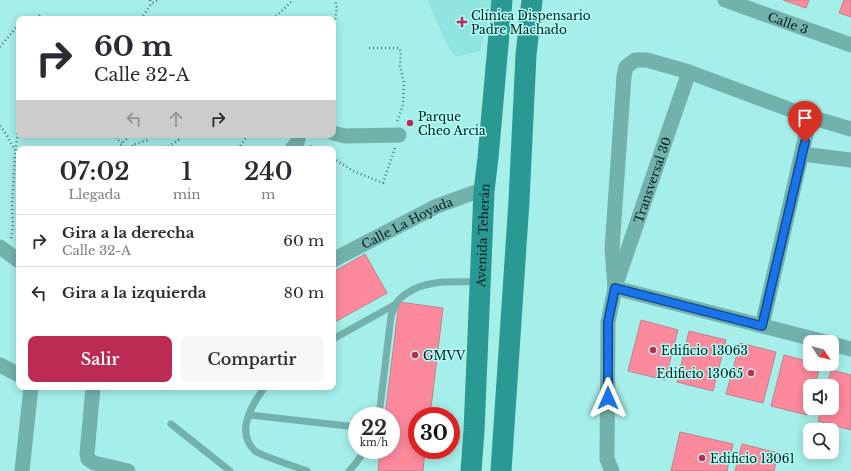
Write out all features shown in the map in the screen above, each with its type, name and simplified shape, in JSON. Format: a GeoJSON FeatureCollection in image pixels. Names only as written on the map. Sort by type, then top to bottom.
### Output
{"type":"FeatureCollection","features":[{"type":"Feature","properties":{"kind":"main road","name":"Avenida Teherán"},"geometry":{"type":"LineString","coordinates":[[471,471],[484,191],[502,0]]}},
{"type":"Feature","properties":{"kind":"main road"},"geometry":{"type":"LineString","coordinates":[[502,471],[519,201],[526,55],[532,0]]}},
{"type":"Feature","properties":{"kind":"street","name":"Calle 3"},"geometry":{"type":"LineString","coordinates":[[725,0],[851,45]]}},
{"type":"Feature","properties":{"kind":"street"},"geometry":{"type":"LineString","coordinates":[[612,471],[608,459],[608,322],[615,288],[612,249],[624,76],[626,67],[635,60],[647,60],[689,72],[810,117],[851,129]]}},
{"type":"Feature","properties":{"kind":"street","name":"Transversal 30"},"geometry":{"type":"LineString","coordinates":[[615,288],[627,249],[689,72]]}},
{"type":"Feature","properties":{"kind":"street"},"geometry":{"type":"LineString","coordinates":[[762,326],[810,117]]}},
{"type":"Feature","properties":{"kind":"street"},"geometry":{"type":"LineString","coordinates":[[336,134],[345,136],[399,135]]}},
{"type":"Feature","properties":{"kind":"street"},"geometry":{"type":"LineString","coordinates":[[802,154],[851,160]]}},
{"type":"Feature","properties":{"kind":"street","name":"Calle La Hoyada"},"geometry":{"type":"LineString","coordinates":[[336,258],[437,206],[473,193],[484,191]]}},
{"type":"Feature","properties":{"kind":"street"},"geometry":{"type":"LineString","coordinates":[[612,249],[615,252],[621,253],[627,249]]}},
{"type":"Feature","properties":{"kind":"street"},"geometry":{"type":"LineString","coordinates":[[615,288],[803,337]]}},
{"type":"Feature","properties":{"kind":"street"},"geometry":{"type":"LineString","coordinates":[[839,346],[851,349]]}},
{"type":"Feature","properties":{"kind":"street"},"geometry":{"type":"LineString","coordinates":[[0,365],[16,373]]}},
{"type":"Feature","properties":{"kind":"street"},"geometry":{"type":"LineString","coordinates":[[22,471],[31,390]]}},
{"type":"Feature","properties":{"kind":"street"},"geometry":{"type":"LineString","coordinates":[[93,390],[87,454],[88,459],[94,463],[128,471]]}},
{"type":"Feature","properties":{"kind":"lane"},"geometry":{"type":"LineString","coordinates":[[380,407],[391,316],[396,304],[401,298],[414,289],[430,283],[480,282]]}},
{"type":"Feature","properties":{"kind":"lane"},"geometry":{"type":"LineString","coordinates":[[336,337],[396,304]]}},
{"type":"Feature","properties":{"kind":"lane"},"geometry":{"type":"LineString","coordinates":[[263,390],[248,415],[246,428],[247,441],[256,452],[307,471]]}},
{"type":"Feature","properties":{"kind":"lane"},"geometry":{"type":"LineString","coordinates":[[248,415],[348,426]]}},
{"type":"Feature","properties":{"kind":"lane"},"geometry":{"type":"LineString","coordinates":[[171,424],[230,471]]}},
{"type":"Feature","properties":{"kind":"lane"},"geometry":{"type":"LineString","coordinates":[[349,471],[359,459]]}},
{"type":"Feature","properties":{"kind":"path"},"geometry":{"type":"LineString","coordinates":[[150,0],[151,4]]}},
{"type":"Feature","properties":{"kind":"path"},"geometry":{"type":"LineString","coordinates":[[143,16],[151,4],[158,0]]}},
{"type":"Feature","properties":{"kind":"path"},"geometry":{"type":"LineString","coordinates":[[288,0],[291,3]]}},
{"type":"Feature","properties":{"kind":"path"},"geometry":{"type":"LineString","coordinates":[[275,16],[293,0]]}},
{"type":"Feature","properties":{"kind":"path"},"geometry":{"type":"LineString","coordinates":[[335,0],[335,16]]}},
{"type":"Feature","properties":{"kind":"path"},"geometry":{"type":"LineString","coordinates":[[0,47],[16,28]]}},
{"type":"Feature","properties":{"kind":"path"},"geometry":{"type":"LineString","coordinates":[[336,160],[353,171],[383,183],[399,135],[397,124],[403,105],[404,83],[400,66],[401,52],[399,48],[369,48]]}},
{"type":"Feature","properties":{"kind":"path"},"geometry":{"type":"LineString","coordinates":[[0,126],[3,128],[6,136],[16,151],[12,205],[12,232],[9,253]]}},
{"type":"Feature","properties":{"kind":"path"},"geometry":{"type":"LineString","coordinates":[[116,138],[122,143]]}},
{"type":"Feature","properties":{"kind":"path"},"geometry":{"type":"LineString","coordinates":[[120,146],[128,138]]}},
{"type":"Feature","properties":{"kind":"path"},"geometry":{"type":"LineString","coordinates":[[133,146],[132,145],[148,140],[147,138]]}},
{"type":"Feature","properties":{"kind":"path"},"geometry":{"type":"LineString","coordinates":[[170,146],[181,138]]}},
{"type":"Feature","properties":{"kind":"shaded area","name":"Clínica Dispensario Padre Machado"},"geometry":{"type":"Polygon","coordinates":[[[427,0],[493,0],[480,51],[455,57],[447,44],[427,0]]]}},
{"type":"Feature","properties":{"kind":"building"},"geometry":{"type":"Polygon","coordinates":[[[783,0],[809,0],[806,8],[783,0]]]}},
{"type":"Feature","properties":{"kind":"building"},"geometry":{"type":"Polygon","coordinates":[[[844,0],[851,0],[851,17],[839,13],[844,0]]]}},
{"type":"Feature","properties":{"kind":"building"},"geometry":{"type":"Polygon","coordinates":[[[365,254],[387,293],[336,321],[336,270],[365,254]]]}},
{"type":"Feature","properties":{"kind":"building","name":"GMVV"},"geometry":{"type":"Polygon","coordinates":[[[399,302],[443,308],[431,407],[408,407],[408,459],[424,459],[423,471],[378,471],[379,459],[400,459],[400,407],[386,407],[399,302]]]}},
{"type":"Feature","properties":{"kind":"building","name":"Edificio 13063"},"geometry":{"type":"Polygon","coordinates":[[[641,320],[678,330],[665,380],[628,371],[641,320]]]}},
{"type":"Feature","properties":{"kind":"building"},"geometry":{"type":"Polygon","coordinates":[[[689,331],[726,340],[713,391],[677,382],[689,331]]]}},
{"type":"Feature","properties":{"kind":"building","name":"Edificio 13065"},"geometry":{"type":"Polygon","coordinates":[[[740,343],[776,352],[763,403],[726,394],[740,343]]]}},
{"type":"Feature","properties":{"kind":"building"},"geometry":{"type":"Polygon","coordinates":[[[784,355],[803,360],[803,371],[819,371],[817,379],[803,379],[803,414],[771,406],[784,355]]]}},
{"type":"Feature","properties":{"kind":"building"},"geometry":{"type":"Polygon","coordinates":[[[831,371],[851,375],[851,430],[839,427],[839,423],[825,423],[818,421],[819,415],[839,415],[839,379],[829,379],[831,371]]]}},
{"type":"Feature","properties":{"kind":"building","name":"Edificio 13061"},"geometry":{"type":"Polygon","coordinates":[[[680,432],[733,444],[727,471],[671,471],[680,432]]]}},
{"type":"Feature","properties":{"kind":"building"},"geometry":{"type":"Polygon","coordinates":[[[742,444],[778,453],[774,471],[735,471],[742,444]]]}},
{"type":"Feature","properties":{"kind":"place","name":"Clínica Dispensario Padre Machado"},"geometry":{"type":"Point","coordinates":[462,22]}},
{"type":"Feature","properties":{"kind":"place","name":"Parque Cheo Arcia"},"geometry":{"type":"Point","coordinates":[410,123]}},
{"type":"Feature","properties":{"kind":"place","name":"Edificio 13063"},"geometry":{"type":"Point","coordinates":[653,350]}},
{"type":"Feature","properties":{"kind":"place","name":"GMVV"},"geometry":{"type":"Point","coordinates":[415,355]}},
{"type":"Feature","properties":{"kind":"place","name":"Edificio 13065"},"geometry":{"type":"Point","coordinates":[751,373]}},
{"type":"Feature","properties":{"kind":"place","name":"Edificio 13061"},"geometry":{"type":"Point","coordinates":[702,458]}},
{"type":"Feature","properties":{"kind":"route"},"geometry":{"type":"LineString","coordinates":[[608,398],[608,322],[615,288],[762,326],[805,142]]}}]}
